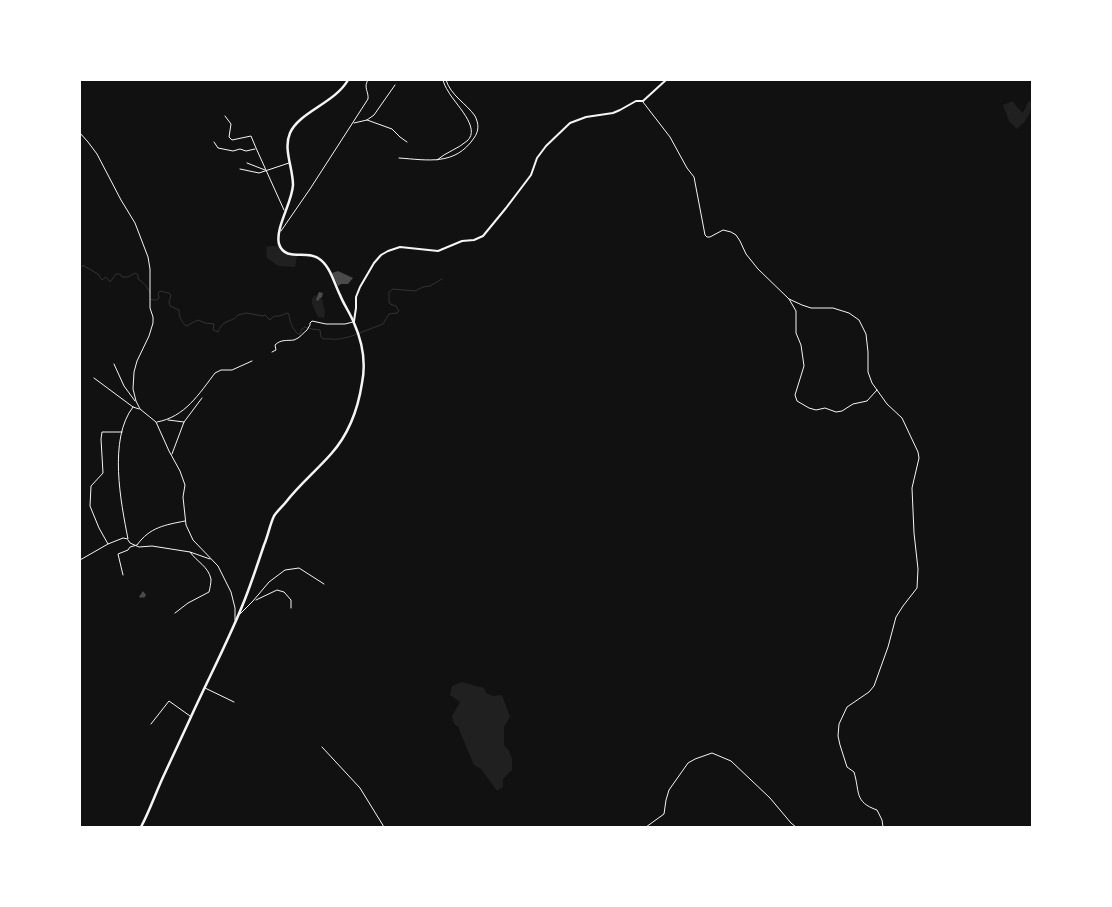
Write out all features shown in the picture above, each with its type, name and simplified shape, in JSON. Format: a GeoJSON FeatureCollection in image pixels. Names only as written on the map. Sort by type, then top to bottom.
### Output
{"type":"FeatureCollection","features":[{"type":"Feature","properties":{"kind":"main road"},"geometry":{"type":"LineString","coordinates":[[141,827],[150,811],[163,776],[214,670],[244,600],[274,515],[292,493],[332,454],[357,409],[363,380],[363,362],[359,336],[354,322],[326,265],[312,255],[296,255],[285,252],[280,244],[279,234],[293,186],[288,144],[290,132],[301,119],[340,91],[348,80]]}},
{"type":"Feature","properties":{"kind":"street"},"geometry":{"type":"LineString","coordinates":[[279,234],[368,100],[369,94],[366,89],[366,83],[368,80]]}},
{"type":"Feature","properties":{"kind":"street"},"geometry":{"type":"LineString","coordinates":[[435,160],[466,142],[471,137],[472,130],[457,102],[448,93],[444,80]]}},
{"type":"Feature","properties":{"kind":"street"},"geometry":{"type":"LineString","coordinates":[[399,158],[435,160],[452,158],[472,141],[476,135],[478,122],[474,115],[450,90],[444,80]]}},
{"type":"Feature","properties":{"kind":"street"},"geometry":{"type":"LineString","coordinates":[[272,352],[276,350],[275,345],[281,340],[299,338],[312,322],[345,324],[354,322],[356,297],[360,287],[374,263],[381,255],[388,251],[400,247],[438,250],[483,236],[531,175],[537,158],[546,146],[570,124],[586,117],[612,113],[636,101],[643,101],[666,80]]}},
{"type":"Feature","properties":{"kind":"street"},"geometry":{"type":"LineString","coordinates":[[353,124],[367,120],[374,115],[395,85]]}},
{"type":"Feature","properties":{"kind":"street"},"geometry":{"type":"LineString","coordinates":[[643,101],[670,137],[694,177],[705,235],[710,237],[723,230],[736,235],[746,254],[758,269],[789,299],[796,311],[796,333],[801,346],[804,366],[795,396],[797,400],[809,408],[816,410],[825,408],[836,412],[842,411],[853,404],[867,401],[877,390]]}},
{"type":"Feature","properties":{"kind":"street"},"geometry":{"type":"LineString","coordinates":[[226,116],[230,124],[229,137],[232,140],[251,136],[285,212]]}},
{"type":"Feature","properties":{"kind":"street"},"geometry":{"type":"LineString","coordinates":[[367,120],[392,128],[400,137],[408,142]]}},
{"type":"Feature","properties":{"kind":"street"},"geometry":{"type":"LineString","coordinates":[[80,133],[97,154],[135,224],[149,263],[150,308],[153,323],[134,372],[136,401]]}},
{"type":"Feature","properties":{"kind":"street"},"geometry":{"type":"LineString","coordinates":[[214,142],[218,148],[246,151],[256,148]]}},
{"type":"Feature","properties":{"kind":"street"},"geometry":{"type":"LineString","coordinates":[[247,163],[266,171]]}},
{"type":"Feature","properties":{"kind":"street"},"geometry":{"type":"LineString","coordinates":[[240,169],[259,172],[290,163]]}},
{"type":"Feature","properties":{"kind":"street"},"geometry":{"type":"LineString","coordinates":[[789,299],[811,308],[833,308],[849,313],[859,320],[866,334],[868,372],[887,404],[902,418],[918,452],[919,458],[912,488],[918,569],[917,588],[896,617],[874,686],[847,708],[839,724],[838,736],[847,767],[854,772],[860,799],[866,806],[877,810],[883,827]]}},
{"type":"Feature","properties":{"kind":"street"},"geometry":{"type":"LineString","coordinates":[[168,420],[187,408],[215,373],[221,370],[232,370],[252,361]]}},
{"type":"Feature","properties":{"kind":"street"},"geometry":{"type":"LineString","coordinates":[[114,364],[124,386],[140,409]]}},
{"type":"Feature","properties":{"kind":"street"},"geometry":{"type":"LineString","coordinates":[[94,378],[156,422],[184,480],[183,497],[186,525],[193,540],[218,566],[231,592],[235,608],[235,620]]}},
{"type":"Feature","properties":{"kind":"street"},"geometry":{"type":"LineString","coordinates":[[171,455],[184,422],[202,398]]}},
{"type":"Feature","properties":{"kind":"street"},"geometry":{"type":"LineString","coordinates":[[128,540],[119,487],[118,459],[126,417],[133,407]]}},
{"type":"Feature","properties":{"kind":"street"},"geometry":{"type":"LineString","coordinates":[[156,422],[168,420],[184,422]]}},
{"type":"Feature","properties":{"kind":"street"},"geometry":{"type":"LineString","coordinates":[[108,544],[98,527],[90,506],[91,486],[102,473],[102,432],[122,432]]}},
{"type":"Feature","properties":{"kind":"street"},"geometry":{"type":"LineString","coordinates":[[123,576],[118,554],[137,545],[148,532],[167,524],[186,521]]}},
{"type":"Feature","properties":{"kind":"street"},"geometry":{"type":"LineString","coordinates":[[80,560],[122,538],[139,547],[152,546],[190,552],[212,560]]}},
{"type":"Feature","properties":{"kind":"street"},"geometry":{"type":"LineString","coordinates":[[175,613],[188,603],[209,592],[211,580],[205,566],[194,558],[190,552]]}},
{"type":"Feature","properties":{"kind":"street"},"geometry":{"type":"LineString","coordinates":[[235,620],[269,582],[290,568],[299,568],[324,584]]}},
{"type":"Feature","properties":{"kind":"street"},"geometry":{"type":"LineString","coordinates":[[253,601],[277,590],[284,592],[291,600],[291,608]]}},
{"type":"Feature","properties":{"kind":"street"},"geometry":{"type":"LineString","coordinates":[[204,688],[234,702]]}},
{"type":"Feature","properties":{"kind":"street"},"geometry":{"type":"LineString","coordinates":[[151,724],[169,701],[191,716]]}},
{"type":"Feature","properties":{"kind":"street"},"geometry":{"type":"LineString","coordinates":[[322,746],[360,788],[384,827]]}},
{"type":"Feature","properties":{"kind":"street"},"geometry":{"type":"LineString","coordinates":[[646,827],[664,814],[669,790],[688,762],[712,753],[731,761],[796,827]]}},
{"type":"Feature","properties":{"kind":"shaded area"},"geometry":{"type":"Polygon","coordinates":[[[1013,101],[1023,113],[1028,102],[1032,101],[1028,117],[1017,129],[1009,121],[1003,105],[1013,101]]]}},
{"type":"Feature","properties":{"kind":"shaded area"},"geometry":{"type":"Polygon","coordinates":[[[280,246],[288,253],[297,256],[295,267],[278,266],[267,258],[266,247],[280,246]]]}},
{"type":"Feature","properties":{"kind":"shaded area"},"geometry":{"type":"Polygon","coordinates":[[[315,295],[322,299],[325,312],[324,318],[318,317],[312,304],[312,299],[315,295]]]}},
{"type":"Feature","properties":{"kind":"shaded area"},"geometry":{"type":"Polygon","coordinates":[[[462,682],[484,688],[486,693],[493,696],[502,695],[510,717],[504,727],[504,745],[512,758],[512,770],[503,779],[503,787],[497,791],[481,769],[474,765],[459,727],[454,724],[452,716],[460,702],[450,695],[452,686],[462,682]]]}},
{"type":"Feature","properties":{"kind":"building"},"geometry":{"type":"Polygon","coordinates":[[[338,271],[353,278],[348,284],[338,286],[332,273],[338,271]]]}},
{"type":"Feature","properties":{"kind":"building"},"geometry":{"type":"Polygon","coordinates":[[[319,292],[323,293],[319,301],[316,300],[319,292]]]}},
{"type":"Feature","properties":{"kind":"building"},"geometry":{"type":"Polygon","coordinates":[[[143,591],[146,595],[144,598],[141,598],[139,597],[143,591]]]}},
{"type":"Feature","properties":{"kind":"waterway"},"geometry":{"type":"LineString","coordinates":[[80,269],[83,265],[98,274],[102,280],[106,277],[110,282],[116,274],[128,277],[135,273],[150,293]]}},
{"type":"Feature","properties":{"kind":"waterway"},"geometry":{"type":"LineString","coordinates":[[150,299],[158,299],[160,291],[169,293],[171,295],[170,306],[179,310],[179,315],[186,326],[198,320],[214,324],[213,330],[218,332],[222,325],[238,315],[246,313],[265,315],[270,320],[274,316],[287,313],[298,334],[305,327],[320,330],[323,339],[336,339],[349,337],[383,324],[389,314],[397,313],[399,311],[396,306],[390,304],[389,301],[389,292],[393,289],[415,291],[430,286],[442,279]]}}]}
